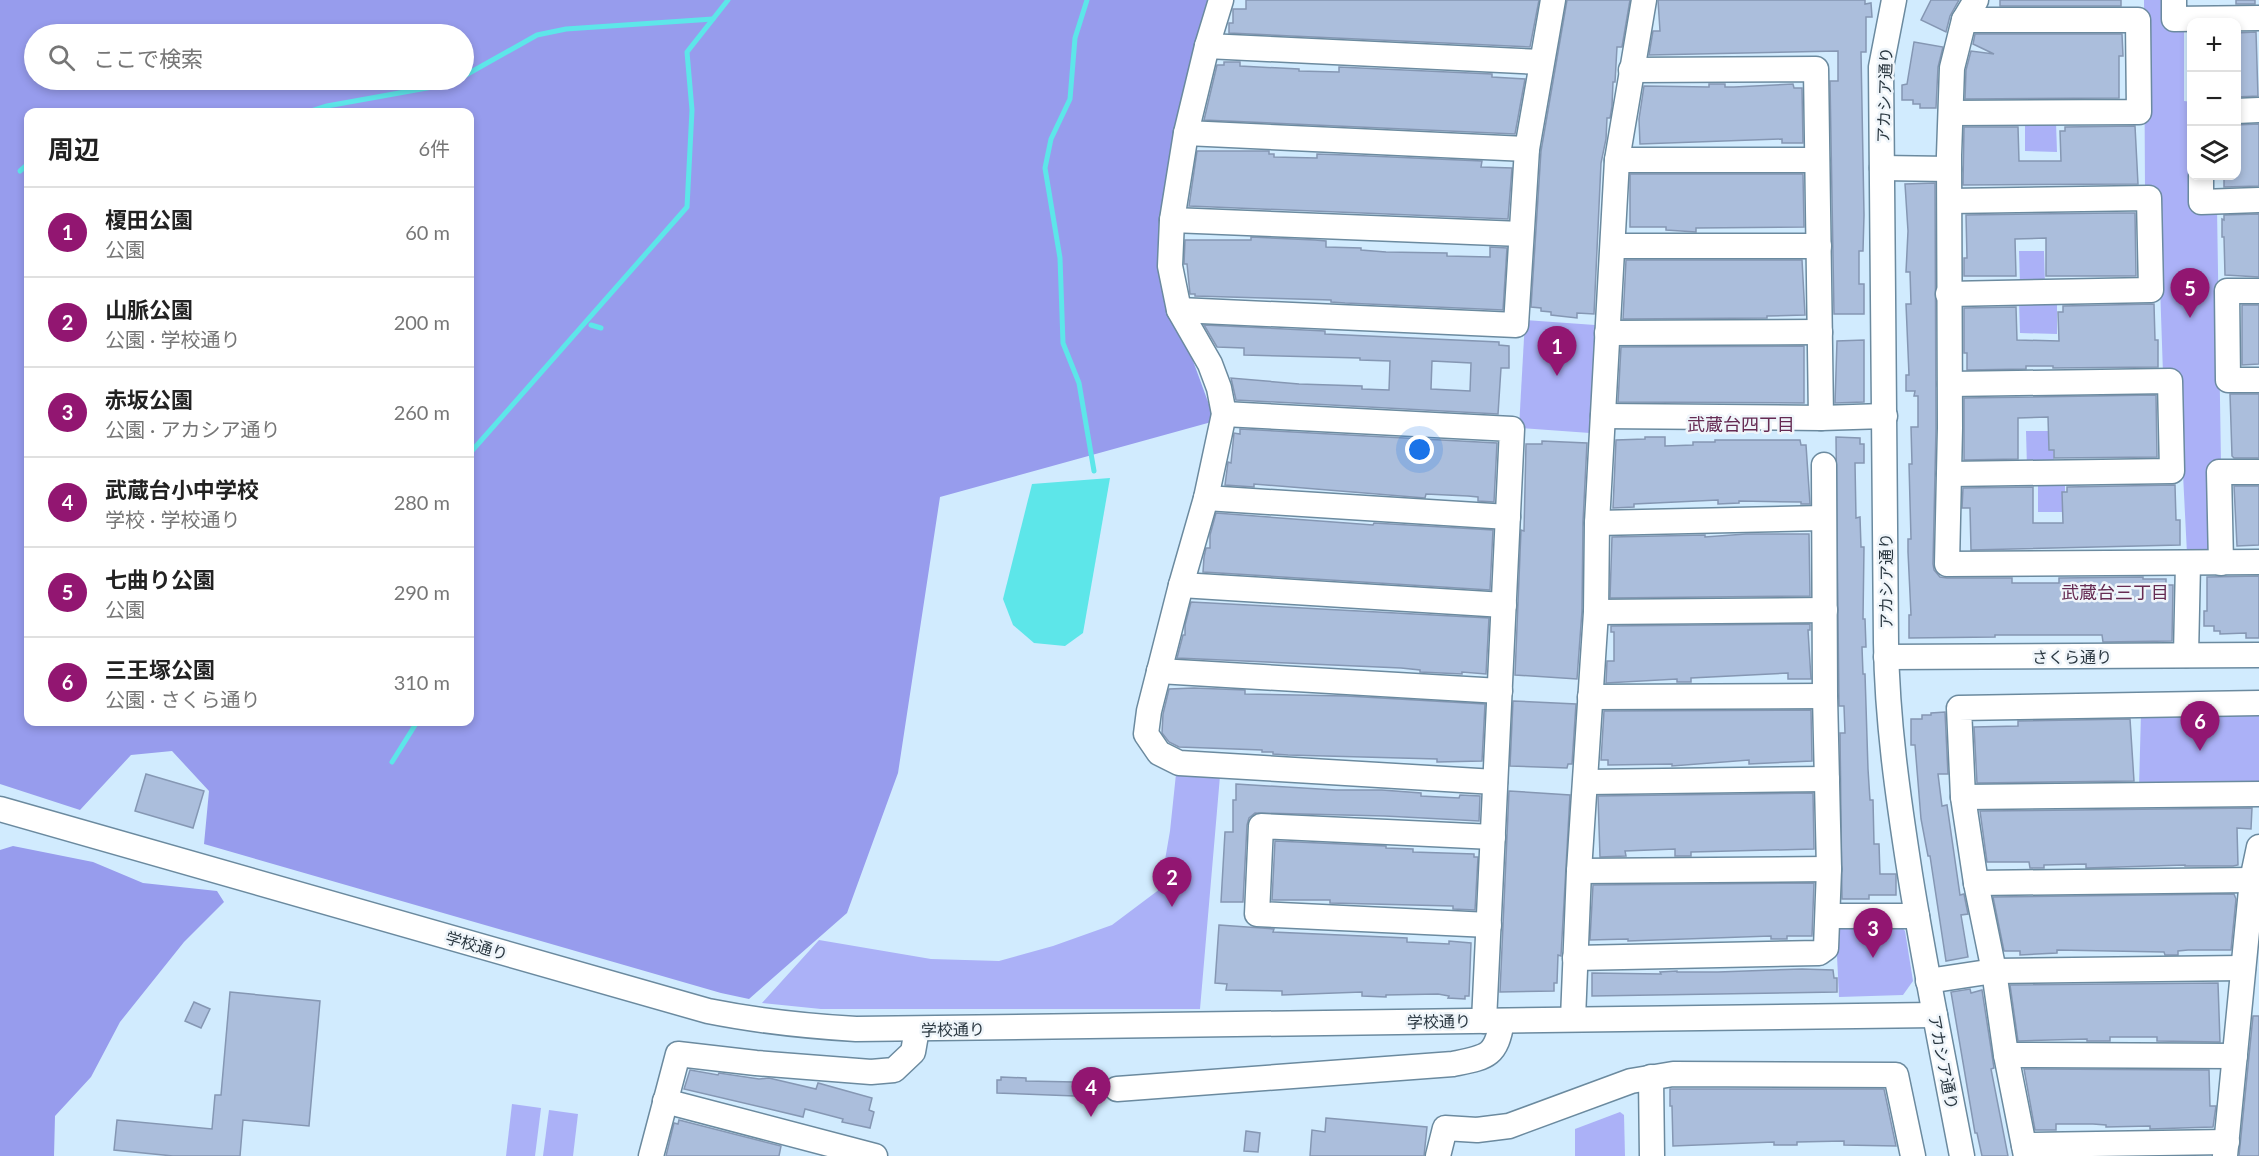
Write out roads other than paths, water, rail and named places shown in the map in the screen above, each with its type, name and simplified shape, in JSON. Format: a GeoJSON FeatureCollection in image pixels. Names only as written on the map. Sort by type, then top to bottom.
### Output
{"type":"FeatureCollection","features":[{"type":"Feature","properties":{"kind":"street"},"geometry":{"type":"LineString","coordinates":[[1221,0],[1207,46],[1186,134],[1172,220],[1170,266],[1179,310],[1210,364],[1219,388],[1224,414],[1206,498],[1149,711],[1146,734],[1159,753],[1179,763],[1496,782]]}},
{"type":"Feature","properties":{"kind":"street"},"geometry":{"type":"LineString","coordinates":[[1179,310],[1516,325],[1527,149],[1553,0]]}},
{"type":"Feature","properties":{"kind":"street"},"geometry":{"type":"LineString","coordinates":[[1573,1019],[1579,871],[1596,612],[1598,523],[1617,160],[1644,0]]}},
{"type":"Feature","properties":{"kind":"street","name":"アカシア通り"},"geometry":{"type":"LineString","coordinates":[[1894,0],[1881,68],[1886,657],[1895,784],[1928,981],[1962,1156]]}},
{"type":"Feature","properties":{"kind":"street"},"geometry":{"type":"LineString","coordinates":[[2174,0],[2174,19],[2259,18]]}},
{"type":"Feature","properties":{"kind":"street"},"geometry":{"type":"LineString","coordinates":[[1951,113],[2139,112],[2138,20],[1970,10],[1952,68],[1949,169],[1950,384],[1947,564],[2259,562]]}},
{"type":"Feature","properties":{"kind":"street"},"geometry":{"type":"LineString","coordinates":[[1207,46],[1541,62]]}},
{"type":"Feature","properties":{"kind":"street"},"geometry":{"type":"LineString","coordinates":[[1631,70],[1816,69],[1821,418]]}},
{"type":"Feature","properties":{"kind":"street"},"geometry":{"type":"LineString","coordinates":[[2241,111],[2259,110]]}},
{"type":"Feature","properties":{"kind":"street"},"geometry":{"type":"LineString","coordinates":[[1186,134],[1527,149]]}},
{"type":"Feature","properties":{"kind":"street"},"geometry":{"type":"LineString","coordinates":[[1617,160],[1818,160]]}},
{"type":"Feature","properties":{"kind":"street"},"geometry":{"type":"LineString","coordinates":[[1882,168],[1949,169]]}},
{"type":"Feature","properties":{"kind":"street"},"geometry":{"type":"LineString","coordinates":[[2201,180],[2201,202],[2259,200]]}},
{"type":"Feature","properties":{"kind":"street"},"geometry":{"type":"LineString","coordinates":[[1948,294],[2151,290],[2149,198],[1950,201]]}},
{"type":"Feature","properties":{"kind":"street"},"geometry":{"type":"LineString","coordinates":[[1172,220],[1521,234]]}},
{"type":"Feature","properties":{"kind":"street"},"geometry":{"type":"LineString","coordinates":[[1613,246],[1818,246]]}},
{"type":"Feature","properties":{"kind":"street"},"geometry":{"type":"LineString","coordinates":[[2259,291],[2227,291],[2228,380],[2259,380]]}},
{"type":"Feature","properties":{"kind":"street"},"geometry":{"type":"LineString","coordinates":[[1607,333],[1820,332]]}},
{"type":"Feature","properties":{"kind":"street"},"geometry":{"type":"LineString","coordinates":[[1949,474],[2172,471],[2170,381],[1950,384]]}},
{"type":"Feature","properties":{"kind":"street"},"geometry":{"type":"LineString","coordinates":[[1117,1089],[1453,1064],[1476,1059],[1494,1049],[1499,1041],[1493,1021],[1489,925],[1512,429],[1224,414]]}},
{"type":"Feature","properties":{"kind":"street"},"geometry":{"type":"LineString","coordinates":[[1603,416],[1821,418],[1885,416]]}},
{"type":"Feature","properties":{"kind":"street"},"geometry":{"type":"LineString","coordinates":[[1575,958],[1819,953],[1826,948],[1829,869],[1825,696],[1824,465]]}},
{"type":"Feature","properties":{"kind":"street"},"geometry":{"type":"LineString","coordinates":[[2221,563],[2219,472],[2259,471]]}},
{"type":"Feature","properties":{"kind":"street"},"geometry":{"type":"LineString","coordinates":[[1206,498],[1508,517]]}},
{"type":"Feature","properties":{"kind":"street"},"geometry":{"type":"LineString","coordinates":[[1598,523],[1823,518]]}},
{"type":"Feature","properties":{"kind":"street"},"geometry":{"type":"LineString","coordinates":[[2186,655],[2188,563]]}},
{"type":"Feature","properties":{"kind":"street"},"geometry":{"type":"LineString","coordinates":[[1181,585],[1503,605]]}},
{"type":"Feature","properties":{"kind":"street"},"geometry":{"type":"LineString","coordinates":[[1596,612],[1825,610]]}},
{"type":"Feature","properties":{"kind":"street","name":"さくら通り"},"geometry":{"type":"LineString","coordinates":[[1886,657],[2259,655]]}},
{"type":"Feature","properties":{"kind":"street"},"geometry":{"type":"LineString","coordinates":[[1159,671],[1500,691]]}},
{"type":"Feature","properties":{"kind":"street"},"geometry":{"type":"LineString","coordinates":[[1590,697],[1825,696]]}},
{"type":"Feature","properties":{"kind":"street"},"geometry":{"type":"LineString","coordinates":[[2259,703],[1959,708],[1963,797],[1976,883],[1994,971],[2006,1055],[2025,1150],[2226,1149],[2252,880],[2259,848]]}},
{"type":"Feature","properties":{"kind":"street"},"geometry":{"type":"LineString","coordinates":[[1586,782],[1827,779]]}},
{"type":"Feature","properties":{"kind":"street"},"geometry":{"type":"LineString","coordinates":[[1963,797],[2259,794]]}},
{"type":"Feature","properties":{"kind":"street","name":"学校通り"},"geometry":{"type":"LineString","coordinates":[[0,809],[708,1011],[799,1026],[917,1029],[1935,1015]]}},
{"type":"Feature","properties":{"kind":"street"},"geometry":{"type":"LineString","coordinates":[[1489,925],[1257,914],[1261,826],[1493,837]]}},
{"type":"Feature","properties":{"kind":"street"},"geometry":{"type":"LineString","coordinates":[[1579,871],[1829,869]]}},
{"type":"Feature","properties":{"kind":"street"},"geometry":{"type":"LineString","coordinates":[[1976,883],[2252,880]]}},
{"type":"Feature","properties":{"kind":"street"},"geometry":{"type":"LineString","coordinates":[[1828,916],[1917,916]]}},
{"type":"Feature","properties":{"kind":"street"},"geometry":{"type":"LineString","coordinates":[[1928,981],[1994,971],[2243,968]]}},
{"type":"Feature","properties":{"kind":"street"},"geometry":{"type":"LineString","coordinates":[[651,1156],[678,1054],[756,1063],[871,1071],[894,1070],[913,1052],[917,1029]]}},
{"type":"Feature","properties":{"kind":"street"},"geometry":{"type":"LineString","coordinates":[[2006,1055],[2235,1056]]}},
{"type":"Feature","properties":{"kind":"street"},"geometry":{"type":"LineString","coordinates":[[1438,1156],[1445,1128],[1477,1130],[1509,1125],[1631,1081],[1684,1074],[1896,1074],[1912,1156]]}},
{"type":"Feature","properties":{"kind":"street"},"geometry":{"type":"LineString","coordinates":[[1652,1077],[1652,1156]]}},
{"type":"Feature","properties":{"kind":"street"},"geometry":{"type":"LineString","coordinates":[[665,1101],[875,1156]]}},
{"type":"Feature","properties":{"kind":"waterway"},"geometry":{"type":"LineString","coordinates":[[474,448],[687,207],[692,110],[687,52],[728,0]]}},
{"type":"Feature","properties":{"kind":"waterway"},"geometry":{"type":"LineString","coordinates":[[1087,0],[1075,38],[1070,99],[1051,139],[1045,168],[1060,258],[1063,343],[1079,383],[1094,471]]}},
{"type":"Feature","properties":{"kind":"waterway"},"geometry":{"type":"LineString","coordinates":[[474,70],[537,35],[566,29],[713,19]]}},
{"type":"Feature","properties":{"kind":"waterway"},"geometry":{"type":"LineString","coordinates":[[321,108],[416,90]]}},
{"type":"Feature","properties":{"kind":"waterway"},"geometry":{"type":"LineString","coordinates":[[20,171],[24,168]]}},
{"type":"Feature","properties":{"kind":"waterway"},"geometry":{"type":"LineString","coordinates":[[591,325],[601,328]]}},
{"type":"Feature","properties":{"kind":"waterway"},"geometry":{"type":"LineString","coordinates":[[392,762],[414,726]]}},
{"type":"Feature","properties":{"kind":"place","name":"七曲り公園"},"geometry":{"type":"Point","coordinates":[2190,318]}},
{"type":"Feature","properties":{"kind":"place","name":"榎田公園"},"geometry":{"type":"Point","coordinates":[1557,376]}},
{"type":"Feature","properties":{"kind":"place","name":"三王塚公園"},"geometry":{"type":"Point","coordinates":[2200,751]}},
{"type":"Feature","properties":{"kind":"place","name":"山脈公園"},"geometry":{"type":"Point","coordinates":[1172,907]}},
{"type":"Feature","properties":{"kind":"place","name":"赤坂公園"},"geometry":{"type":"Point","coordinates":[1873,958]}},
{"type":"Feature","properties":{"kind":"place","name":"武蔵台小中学校"},"geometry":{"type":"Point","coordinates":[1091,1117]}},
{"type":"Feature","properties":{"kind":"district","name":"武蔵台四丁目"},"geometry":{"type":"Point","coordinates":[1741,424]}},
{"type":"Feature","properties":{"kind":"district","name":"武蔵台三丁目"},"geometry":{"type":"Point","coordinates":[2115,592]}}]}
